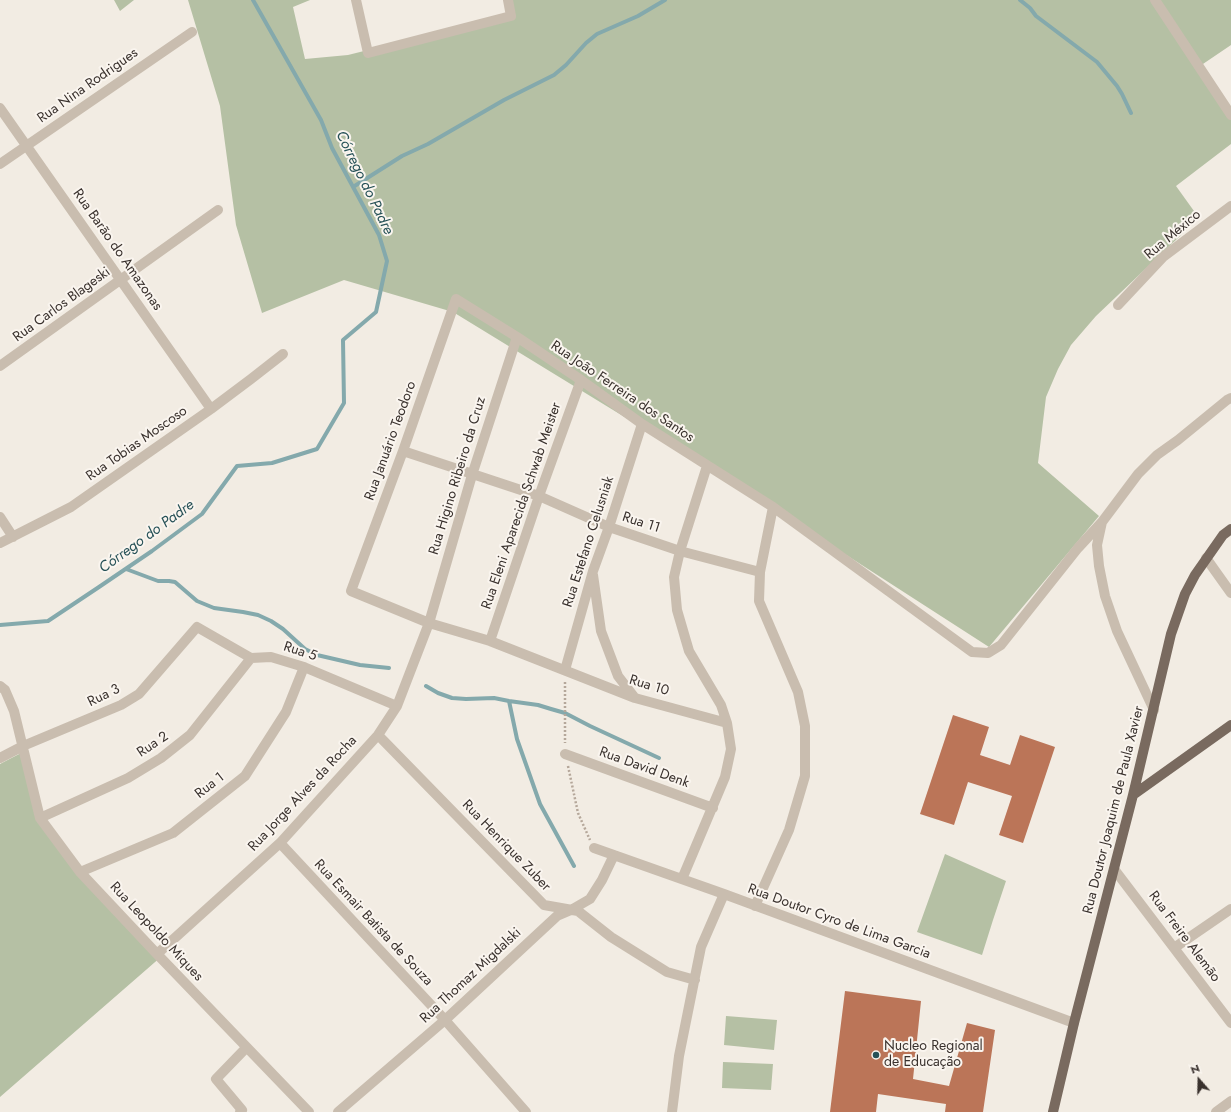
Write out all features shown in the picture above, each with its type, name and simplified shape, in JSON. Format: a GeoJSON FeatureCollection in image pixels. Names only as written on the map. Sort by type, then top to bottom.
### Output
{"type":"FeatureCollection","features":[{"type":"Feature","properties":{"kind":"main road","name":"Rua Doutor Joaquim de Paula Xavier"},"geometry":{"type":"LineString","coordinates":[[1053,1112],[1074,1023],[1154,710],[1171,634],[1195,575],[1223,535],[1231,529]]}},
{"type":"Feature","properties":{"kind":"main road"},"geometry":{"type":"LineString","coordinates":[[1133,795],[1231,725]]}},
{"type":"Feature","properties":{"kind":"street"},"geometry":{"type":"LineString","coordinates":[[356,0],[368,53],[511,16],[508,0]]}},
{"type":"Feature","properties":{"kind":"street"},"geometry":{"type":"LineString","coordinates":[[1155,0],[1231,115]]}},
{"type":"Feature","properties":{"kind":"street","name":"Rua Nina Rodrigues"},"geometry":{"type":"LineString","coordinates":[[0,164],[192,32]]}},
{"type":"Feature","properties":{"kind":"street","name":"Rua Barão do Amazonas"},"geometry":{"type":"LineString","coordinates":[[0,108],[211,409]]}},
{"type":"Feature","properties":{"kind":"street","name":"Rua México"},"geometry":{"type":"LineString","coordinates":[[1118,305],[1164,257],[1231,206]]}},
{"type":"Feature","properties":{"kind":"street","name":"Rua Carlos Blageski"},"geometry":{"type":"LineString","coordinates":[[0,366],[218,210]]}},
{"type":"Feature","properties":{"kind":"street","name":"Rua João Ferreira dos Santos"},"geometry":{"type":"LineString","coordinates":[[456,299],[517,337],[581,380],[642,424],[773,507],[972,652],[988,653],[1001,645],[1078,548],[1102,522]]}},
{"type":"Feature","properties":{"kind":"street","name":"Rua Januário Teodoro"},"geometry":{"type":"LineString","coordinates":[[352,592],[456,299]]}},
{"type":"Feature","properties":{"kind":"street","name":"Rua Higino Ribeiro da Cruz"},"geometry":{"type":"LineString","coordinates":[[429,623],[472,475],[517,337]]}},
{"type":"Feature","properties":{"kind":"street","name":"Rua Tobias Moscoso"},"geometry":{"type":"LineString","coordinates":[[0,543],[71,507],[211,409],[251,380],[283,354]]}},
{"type":"Feature","properties":{"kind":"street","name":"Rua Eleni Aparecida Schwab Meister"},"geometry":{"type":"LineString","coordinates":[[490,641],[538,496],[581,380]]}},
{"type":"Feature","properties":{"kind":"street"},"geometry":{"type":"LineString","coordinates":[[1154,710],[1117,631],[1105,596],[1099,566],[1097,545],[1102,522],[1138,474],[1156,455],[1178,440],[1231,398]]}},
{"type":"Feature","properties":{"kind":"street","name":"Rua Estefano Celusniak"},"geometry":{"type":"LineString","coordinates":[[565,670],[592,572],[610,528],[642,424]]}},
{"type":"Feature","properties":{"kind":"street","name":"Rua 11"},"geometry":{"type":"LineString","coordinates":[[403,451],[538,496],[610,528],[680,551],[760,572]]}},
{"type":"Feature","properties":{"kind":"street"},"geometry":{"type":"LineString","coordinates":[[682,879],[725,777],[731,750],[727,723],[721,705],[690,651],[677,610],[674,577],[680,551],[707,466]]}},
{"type":"Feature","properties":{"kind":"street"},"geometry":{"type":"LineString","coordinates":[[755,906],[790,830],[805,776],[805,726],[798,692],[759,601],[760,572],[773,507]]}},
{"type":"Feature","properties":{"kind":"street"},"geometry":{"type":"LineString","coordinates":[[0,517],[13,537]]}},
{"type":"Feature","properties":{"kind":"street"},"geometry":{"type":"LineString","coordinates":[[1206,558],[1231,593]]}},
{"type":"Feature","properties":{"kind":"street"},"geometry":{"type":"LineString","coordinates":[[592,572],[602,631],[618,676],[635,698]]}},
{"type":"Feature","properties":{"kind":"street","name":"Rua 10"},"geometry":{"type":"LineString","coordinates":[[352,592],[429,623],[490,641],[635,698],[727,723]]}},
{"type":"Feature","properties":{"kind":"street","name":"Rua Jorge Alves da Rocha"},"geometry":{"type":"LineString","coordinates":[[157,954],[280,842],[378,735],[397,706],[429,623]]}},
{"type":"Feature","properties":{"kind":"street","name":"Rua 3"},"geometry":{"type":"LineString","coordinates":[[0,758],[23,746],[127,702],[138,694],[197,627],[252,658]]}},
{"type":"Feature","properties":{"kind":"street","name":"Rua 5"},"geometry":{"type":"LineString","coordinates":[[252,658],[271,657],[304,667],[397,706]]}},
{"type":"Feature","properties":{"kind":"street","name":"Rua 2"},"geometry":{"type":"LineString","coordinates":[[40,818],[128,778],[161,758],[190,735],[252,658]]}},
{"type":"Feature","properties":{"kind":"street","name":"Rua 1"},"geometry":{"type":"LineString","coordinates":[[80,872],[173,833],[245,776],[286,712],[304,667]]}},
{"type":"Feature","properties":{"kind":"street","name":"Rua Leopoldo Miques"},"geometry":{"type":"LineString","coordinates":[[0,686],[4,690],[14,711],[40,818],[80,872],[246,1048],[309,1112]]}},
{"type":"Feature","properties":{"kind":"street","name":"Rua Henrique Zuber"},"geometry":{"type":"LineString","coordinates":[[378,735],[544,905],[578,911],[611,937],[667,972],[695,980]]}},
{"type":"Feature","properties":{"kind":"street","name":"Rua David Denk"},"geometry":{"type":"LineString","coordinates":[[565,754],[713,808]]}},
{"type":"Feature","properties":{"kind":"street","name":"Rua Esmair Batista de Souza"},"geometry":{"type":"LineString","coordinates":[[280,842],[445,1020],[526,1112]]}},
{"type":"Feature","properties":{"kind":"street","name":"Rua Doutor Cyro de Lima Garcia"},"geometry":{"type":"LineString","coordinates":[[594,848],[724,894],[1074,1023]]}},
{"type":"Feature","properties":{"kind":"street","name":"Rua Thomaz Migdalski"},"geometry":{"type":"LineString","coordinates":[[338,1112],[445,1020],[557,916],[590,899],[602,880],[614,855]]}},
{"type":"Feature","properties":{"kind":"street","name":"Rua Freire Alemão"},"geometry":{"type":"LineString","coordinates":[[1114,869],[1231,1023]]}},
{"type":"Feature","properties":{"kind":"street"},"geometry":{"type":"LineString","coordinates":[[672,1112],[679,1056],[701,947],[724,894]]}},
{"type":"Feature","properties":{"kind":"street"},"geometry":{"type":"LineString","coordinates":[[1174,948],[1231,909]]}},
{"type":"Feature","properties":{"kind":"street"},"geometry":{"type":"LineString","coordinates":[[240,1112],[242,1110],[216,1079],[246,1048]]}},
{"type":"Feature","properties":{"kind":"street"},"geometry":{"type":"LineString","coordinates":[[1216,1112],[1231,1101]]}},
{"type":"Feature","properties":{"kind":"green space"},"geometry":{"type":"Polygon","coordinates":[[[114,0],[134,0],[120,11],[114,0]]]}},
{"type":"Feature","properties":{"kind":"green space"},"geometry":{"type":"Polygon","coordinates":[[[188,0],[310,0],[293,7],[305,59],[348,55],[512,14],[509,0],[1231,0],[1231,45],[1200,66],[1231,113],[1231,144],[1176,186],[1199,218],[1096,316],[1071,345],[1058,369],[1046,397],[1038,463],[1099,516],[989,647],[778,511],[453,312],[344,280],[262,313],[236,225],[220,106],[188,0]]]}},
{"type":"Feature","properties":{"kind":"green space"},"geometry":{"type":"Polygon","coordinates":[[[23,752],[31,797],[82,877],[162,956],[0,1097],[0,764],[23,752]]]}},
{"type":"Feature","properties":{"kind":"green space"},"geometry":{"type":"Polygon","coordinates":[[[945,854],[1006,881],[982,955],[917,932],[945,854]]]}},
{"type":"Feature","properties":{"kind":"green space"},"geometry":{"type":"Polygon","coordinates":[[[726,1016],[777,1020],[774,1050],[724,1045],[726,1016]]]}},
{"type":"Feature","properties":{"kind":"green space"},"geometry":{"type":"Polygon","coordinates":[[[723,1062],[773,1064],[771,1090],[722,1088],[723,1062]]]}},
{"type":"Feature","properties":{"kind":"building"},"geometry":{"type":"Polygon","coordinates":[[[953,715],[989,727],[980,755],[1010,765],[1020,735],[1055,747],[1023,843],[999,835],[1012,796],[968,782],[954,825],[920,814],[953,715]]]}},
{"type":"Feature","properties":{"kind":"building","name":"Nucleo Regional de Educação"},"geometry":{"type":"Polygon","coordinates":[[[845,991],[921,1001],[913,1079],[949,1086],[967,1023],[995,1030],[983,1112],[945,1112],[946,1104],[878,1094],[876,1112],[830,1112],[845,991]]]}},
{"type":"Feature","properties":{"kind":"waterway","name":"Córrego do Padre"},"geometry":{"type":"LineString","coordinates":[[0,625],[48,621],[99,587],[152,551],[202,514],[237,466],[272,463],[317,449],[344,403],[343,340],[376,312],[387,261],[379,235],[332,148],[321,120],[253,0]]}},
{"type":"Feature","properties":{"kind":"waterway"},"geometry":{"type":"LineString","coordinates":[[353,187],[402,156],[428,144],[504,100],[554,75],[597,34],[638,16],[665,0]]}},
{"type":"Feature","properties":{"kind":"waterway"},"geometry":{"type":"LineString","coordinates":[[1020,0],[1030,8],[1036,16],[1097,62],[1117,86],[1131,113]]}},
{"type":"Feature","properties":{"kind":"waterway"},"geometry":{"type":"LineString","coordinates":[[126,569],[158,581],[175,582],[197,601],[214,608],[258,615],[283,629],[305,649],[317,655],[360,665],[389,668]]}},
{"type":"Feature","properties":{"kind":"waterway"},"geometry":{"type":"LineString","coordinates":[[426,686],[438,693],[452,698],[494,698],[538,705],[565,713],[659,758]]}},
{"type":"Feature","properties":{"kind":"waterway"},"geometry":{"type":"LineString","coordinates":[[509,701],[517,739],[540,804],[574,866]]}},
{"type":"Feature","properties":{"kind":"place","name":"Nucleo Regional de Educação"},"geometry":{"type":"Point","coordinates":[876,1055]}}]}
